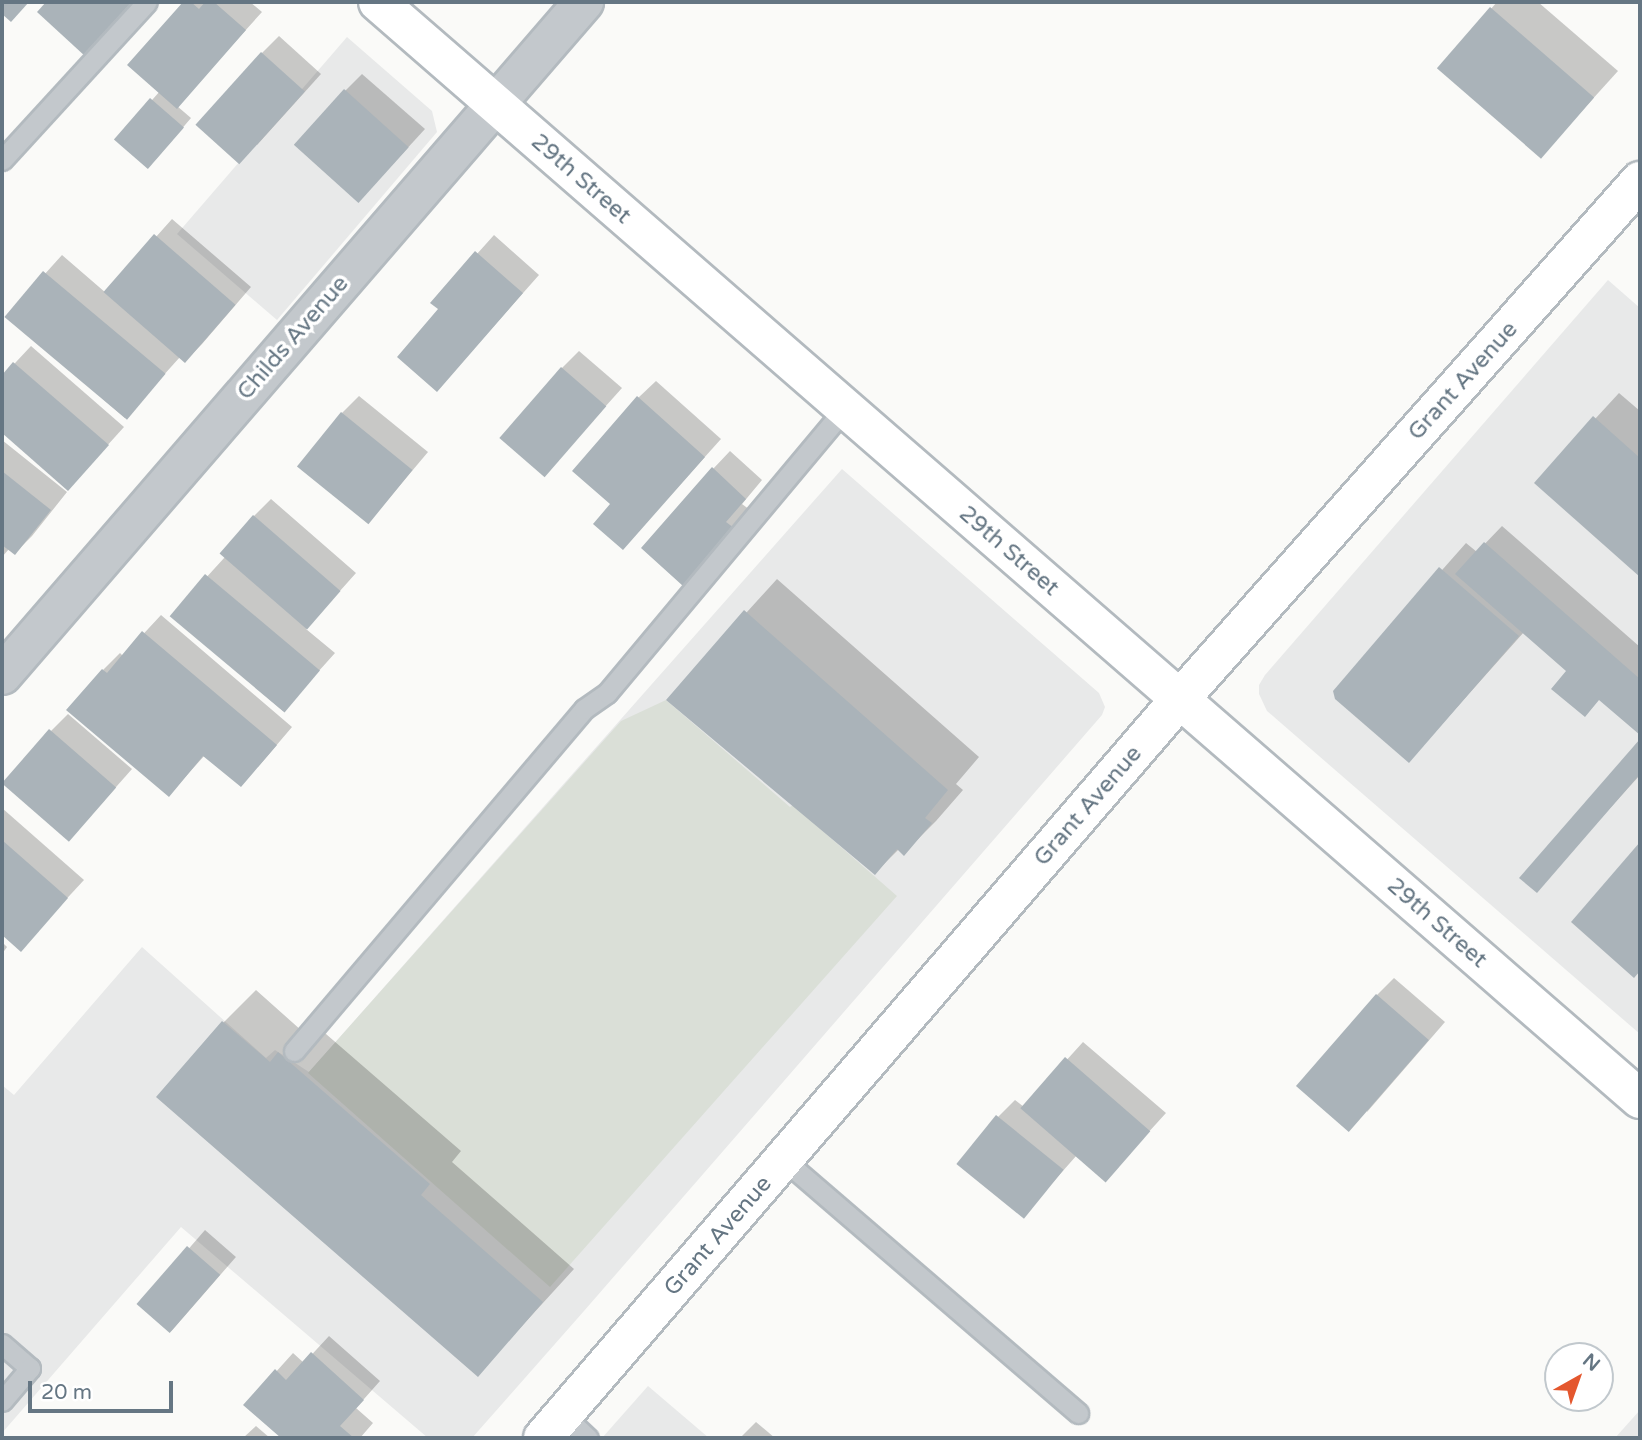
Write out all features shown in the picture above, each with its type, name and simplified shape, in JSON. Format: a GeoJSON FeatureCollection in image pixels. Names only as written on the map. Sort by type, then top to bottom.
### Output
{"type":"FeatureCollection","features":[{"type":"Feature","properties":{"kind":"street","name":"29th Street"},"geometry":{"type":"LineString","coordinates":[[378,2],[1640,1099]]}},
{"type":"Feature","properties":{"kind":"street","name":"Childs Avenue"},"geometry":{"type":"LineString","coordinates":[[2,675],[584,2]]}},
{"type":"Feature","properties":{"kind":"street","name":"Grant Avenue"},"geometry":{"type":"LineString","coordinates":[[565,1431],[784,1160],[1180,699],[1640,181]]}},
{"type":"Feature","properties":{"kind":"lane"},"geometry":{"type":"LineString","coordinates":[[2,160],[147,2]]}},
{"type":"Feature","properties":{"kind":"lane"},"geometry":{"type":"LineString","coordinates":[[295,1051],[584,709],[607,693],[845,408]]}},
{"type":"Feature","properties":{"kind":"lane"},"geometry":{"type":"LineString","coordinates":[[784,1160],[1079,1413]]}},
{"type":"Feature","properties":{"kind":"lane"},"geometry":{"type":"LineString","coordinates":[[2,1344],[30,1368],[2,1401]]}},
{"type":"Feature","properties":{"kind":"shaded area"},"geometry":{"type":"Polygon","coordinates":[[[347,37],[432,111],[437,132],[277,320],[177,234],[347,37]]]}},
{"type":"Feature","properties":{"kind":"shaded area"},"geometry":{"type":"Polygon","coordinates":[[[1608,280],[1640,308],[1640,1034],[1267,711],[1259,694],[1259,685],[1265,675],[1608,280]]]}},
{"type":"Feature","properties":{"kind":"shaded area"},"geometry":{"type":"Polygon","coordinates":[[[842,469],[1099,693],[1105,707],[1102,715],[584,1311],[472,1438],[428,1438],[181,1227],[2,1433],[2,1085],[14,1095],[142,947],[266,1058],[275,1050],[309,1072],[842,469]]]}},
{"type":"Feature","properties":{"kind":"shaded area"},"geometry":{"type":"Polygon","coordinates":[[[666,700],[790,807],[793,805],[897,896],[550,1287],[308,1073],[621,721],[666,700]]]}},
{"type":"Feature","properties":{"kind":"shaded area"},"geometry":{"type":"Polygon","coordinates":[[[648,1386],[709,1438],[602,1438],[648,1386]]]}},
{"type":"Feature","properties":{"kind":"shaded area"},"geometry":{"type":"Polygon","coordinates":[[[1640,1410],[1640,1438],[1615,1438],[1640,1410]]]}},
{"type":"Feature","properties":{"kind":"building"},"geometry":{"type":"Polygon","coordinates":[[[2,2],[29,2],[11,22],[2,14],[2,2]]]}},
{"type":"Feature","properties":{"kind":"building"},"geometry":{"type":"Polygon","coordinates":[[[46,2],[135,2],[86,57],[37,12],[46,2]]]}},
{"type":"Feature","properties":{"kind":"building"},"geometry":{"type":"Polygon","coordinates":[[[183,2],[191,2],[199,9],[205,2],[214,2],[246,30],[177,109],[127,65],[183,2]]]}},
{"type":"Feature","properties":{"kind":"building"},"geometry":{"type":"Polygon","coordinates":[[[1490,7],[1594,98],[1541,159],[1437,68],[1490,7]]]}},
{"type":"Feature","properties":{"kind":"building"},"geometry":{"type":"Polygon","coordinates":[[[261,52],[305,91],[239,164],[195,125],[261,52]]]}},
{"type":"Feature","properties":{"kind":"building"},"geometry":{"type":"Polygon","coordinates":[[[344,89],[409,147],[358,203],[294,145],[344,89]]]}},
{"type":"Feature","properties":{"kind":"building"},"geometry":{"type":"Polygon","coordinates":[[[150,98],[184,128],[148,169],[114,140],[150,98]]]}},
{"type":"Feature","properties":{"kind":"building"},"geometry":{"type":"Polygon","coordinates":[[[154,234],[236,305],[185,363],[103,292],[154,234]]]}},
{"type":"Feature","properties":{"kind":"building"},"geometry":{"type":"Polygon","coordinates":[[[475,251],[523,293],[437,392],[397,357],[438,309],[430,303],[475,251]]]}},
{"type":"Feature","properties":{"kind":"building"},"geometry":{"type":"Polygon","coordinates":[[[43,271],[166,374],[127,420],[4,317],[43,271]]]}},
{"type":"Feature","properties":{"kind":"building"},"geometry":{"type":"Polygon","coordinates":[[[13,362],[109,445],[68,491],[2,433],[2,375],[13,362]]]}},
{"type":"Feature","properties":{"kind":"building"},"geometry":{"type":"Polygon","coordinates":[[[561,367],[606,406],[545,477],[499,438],[561,367]]]}},
{"type":"Feature","properties":{"kind":"building"},"geometry":{"type":"Polygon","coordinates":[[[637,396],[705,457],[623,550],[593,524],[610,504],[572,471],[637,396]]]}},
{"type":"Feature","properties":{"kind":"building"},"geometry":{"type":"Polygon","coordinates":[[[341,412],[412,470],[368,524],[297,466],[341,412]]]}},
{"type":"Feature","properties":{"kind":"building"},"geometry":{"type":"Polygon","coordinates":[[[1593,416],[1640,458],[1640,577],[1534,483],[1593,416]]]}},
{"type":"Feature","properties":{"kind":"building"},"geometry":{"type":"Polygon","coordinates":[[[712,467],[746,499],[726,522],[734,528],[683,586],[641,548],[712,467]]]}},
{"type":"Feature","properties":{"kind":"building"},"geometry":{"type":"Polygon","coordinates":[[[2,471],[51,510],[15,555],[2,545],[2,471]]]}},
{"type":"Feature","properties":{"kind":"building"},"geometry":{"type":"Polygon","coordinates":[[[253,515],[341,591],[307,630],[220,553],[253,515]]]}},
{"type":"Feature","properties":{"kind":"building"},"geometry":{"type":"Polygon","coordinates":[[[1484,542],[1640,679],[1640,735],[1599,700],[1585,717],[1551,689],[1566,671],[1455,574],[1484,542]]]}},
{"type":"Feature","properties":{"kind":"building"},"geometry":{"type":"Polygon","coordinates":[[[1439,567],[1519,636],[1409,763],[1335,699],[1333,691],[1439,567]]]}},
{"type":"Feature","properties":{"kind":"building"},"geometry":{"type":"Polygon","coordinates":[[[205,574],[320,670],[285,713],[170,616],[205,574]]]}},
{"type":"Feature","properties":{"kind":"building"},"geometry":{"type":"Polygon","coordinates":[[[744,610],[948,790],[925,818],[932,823],[904,856],[897,849],[875,875],[666,700],[744,610]]]}},
{"type":"Feature","properties":{"kind":"building"},"geometry":{"type":"Polygon","coordinates":[[[142,631],[277,745],[241,787],[203,756],[169,797],[66,710],[102,669],[107,673],[142,631]]]}},
{"type":"Feature","properties":{"kind":"building"},"geometry":{"type":"Polygon","coordinates":[[[49,729],[116,787],[69,842],[2,784],[49,729]]]}},
{"type":"Feature","properties":{"kind":"building"},"geometry":{"type":"Polygon","coordinates":[[[1640,739],[1640,774],[1537,893],[1519,878],[1640,739]]]}},
{"type":"Feature","properties":{"kind":"building"},"geometry":{"type":"Polygon","coordinates":[[[2,840],[68,898],[21,952],[2,935],[2,840]]]}},
{"type":"Feature","properties":{"kind":"building"},"geometry":{"type":"Polygon","coordinates":[[[1640,842],[1640,971],[1634,978],[1571,922],[1640,842]]]}},
{"type":"Feature","properties":{"kind":"building"},"geometry":{"type":"Polygon","coordinates":[[[1376,994],[1429,1040],[1349,1132],[1296,1086],[1376,994]]]}},
{"type":"Feature","properties":{"kind":"building"},"geometry":{"type":"Polygon","coordinates":[[[222,1021],[270,1062],[278,1052],[430,1184],[421,1195],[543,1302],[478,1377],[156,1097],[222,1021]]]}},
{"type":"Feature","properties":{"kind":"building"},"geometry":{"type":"Polygon","coordinates":[[[1065,1057],[1150,1131],[1106,1182],[1020,1108],[1065,1057]]]}},
{"type":"Feature","properties":{"kind":"building"},"geometry":{"type":"Polygon","coordinates":[[[996,1115],[1064,1170],[1024,1219],[956,1164],[996,1115]]]}},
{"type":"Feature","properties":{"kind":"building"},"geometry":{"type":"Polygon","coordinates":[[[187,1246],[220,1275],[170,1333],[136,1304],[187,1246]]]}},
{"type":"Feature","properties":{"kind":"building"},"geometry":{"type":"Polygon","coordinates":[[[311,1352],[364,1400],[340,1426],[354,1438],[281,1438],[243,1405],[275,1369],[286,1380],[311,1352]]]}}]}
